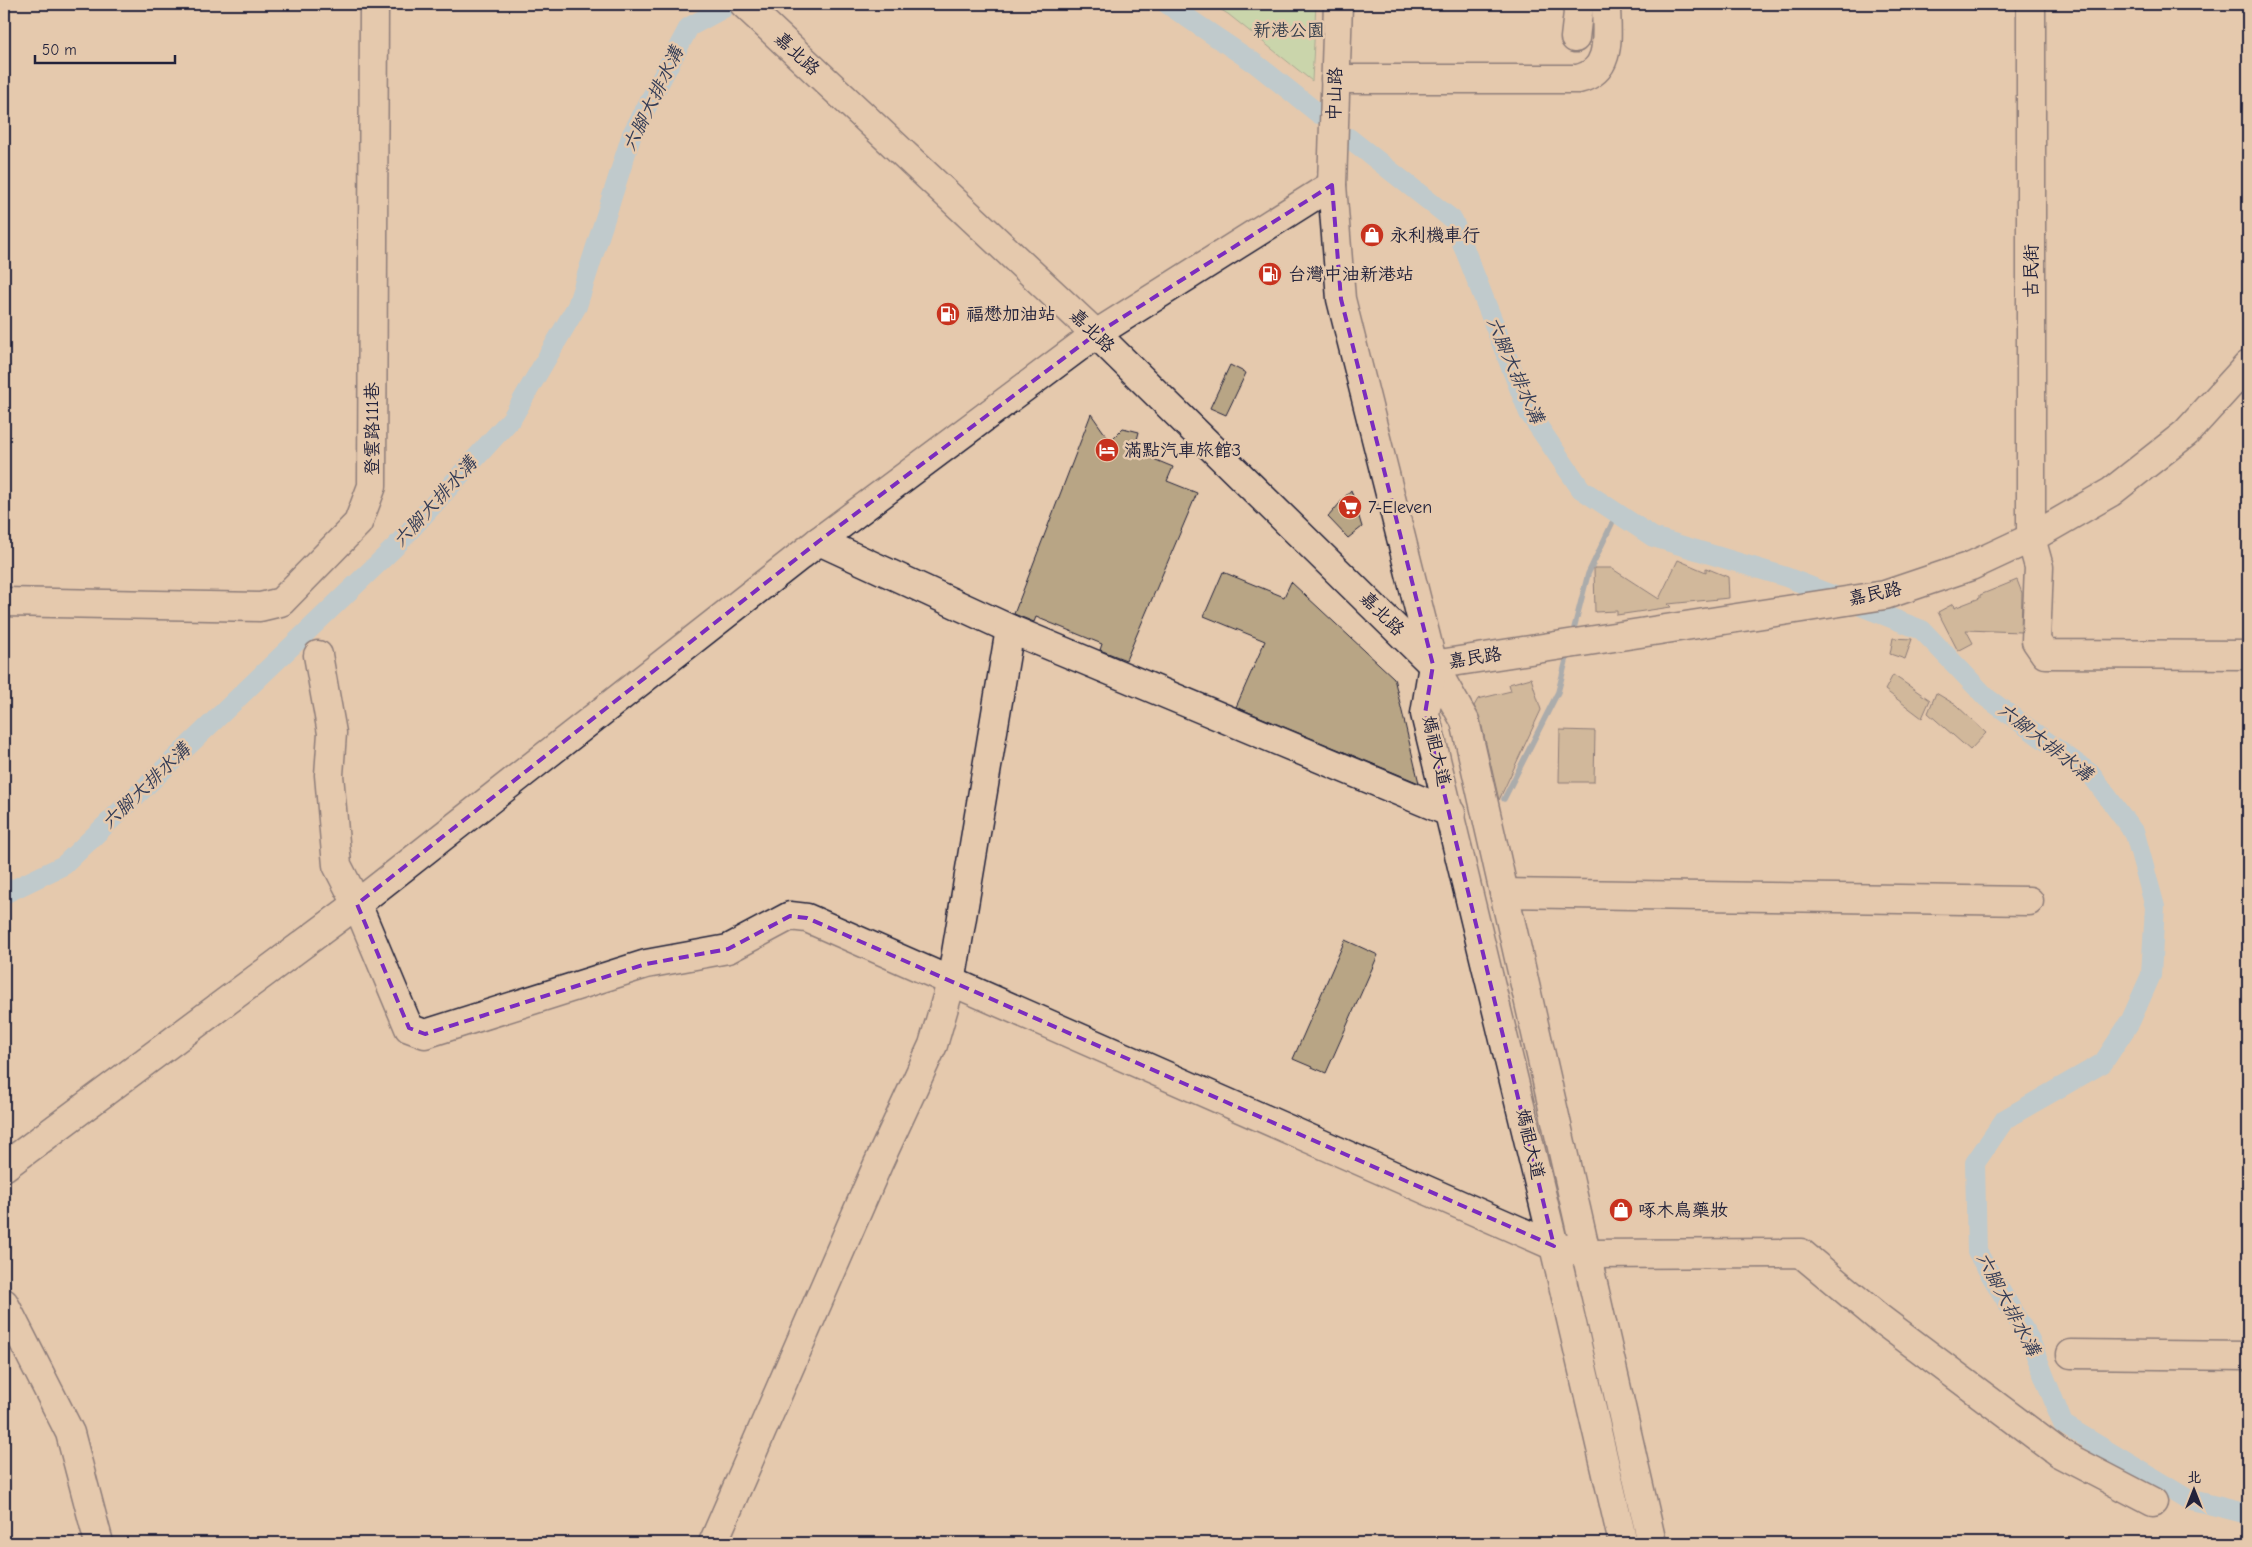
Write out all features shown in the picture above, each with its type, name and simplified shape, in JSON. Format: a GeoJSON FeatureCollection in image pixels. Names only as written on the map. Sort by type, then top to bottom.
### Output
{"type":"FeatureCollection","features":[{"type":"Feature","properties":{"kind":"street","name":"登雲路111巷"},"geometry":{"type":"LineString","coordinates":[[4,602],[260,607],[281,602],[358,523],[372,486],[374,4]]}},
{"type":"Feature","properties":{"kind":"street","name":"嘉北路"},"geometry":{"type":"LineString","coordinates":[[744,4],[1096,334],[1433,665]]}},
{"type":"Feature","properties":{"kind":"street","name":"中山路"},"geometry":{"type":"LineString","coordinates":[[1338,4],[1332,185],[1341,299],[1433,665]]}},
{"type":"Feature","properties":{"kind":"street"},"geometry":{"type":"LineString","coordinates":[[1575,38],[1579,4]]}},
{"type":"Feature","properties":{"kind":"street"},"geometry":{"type":"LineString","coordinates":[[1336,79],[1578,79],[1590,76],[1602,63],[1605,52],[1606,4]]}},
{"type":"Feature","properties":{"kind":"street","name":"古民街"},"geometry":{"type":"LineString","coordinates":[[2031,4],[2031,538],[2040,567],[2036,641],[2045,654],[2248,655]]}},
{"type":"Feature","properties":{"kind":"street"},"geometry":{"type":"LineString","coordinates":[[4,1168],[357,904],[819,542],[1096,334],[1332,185]]}},
{"type":"Feature","properties":{"kind":"street","name":"嘉民路"},"geometry":{"type":"LineString","coordinates":[[1433,665],[1885,595],[1971,566],[2031,538],[2111,492],[2186,433],[2248,365]]}},
{"type":"Feature","properties":{"kind":"street"},"geometry":{"type":"LineString","coordinates":[[819,542],[1010,630],[1451,814]]}},
{"type":"Feature","properties":{"kind":"street"},"geometry":{"type":"LineString","coordinates":[[713,1543],[878,1164],[933,1045],[951,983],[1010,630]]}},
{"type":"Feature","properties":{"kind":"street"},"geometry":{"type":"LineString","coordinates":[[318,655],[332,733],[329,775],[337,865],[357,904],[409,1028],[425,1034],[646,964],[728,949],[790,916],[807,918],[951,983],[1554,1246],[1586,1254],[1801,1253],[1879,1318],[2059,1453],[2153,1502]]}},
{"type":"Feature","properties":{"kind":"street","name":"媽祖大道"},"geometry":{"type":"LineString","coordinates":[[1433,665],[1425,714],[1451,814],[1623,1543]]}},
{"type":"Feature","properties":{"kind":"street","name":"媽祖大道"},"geometry":{"type":"LineString","coordinates":[[1433,665],[1465,722],[1652,1543]]}},
{"type":"Feature","properties":{"kind":"street"},"geometry":{"type":"LineString","coordinates":[[1504,893],[2030,900]]}},
{"type":"Feature","properties":{"kind":"street"},"geometry":{"type":"LineString","coordinates":[[4,1303],[70,1434],[99,1543]]}},
{"type":"Feature","properties":{"kind":"street"},"geometry":{"type":"LineString","coordinates":[[2071,1354],[2248,1356]]}},
{"type":"Feature","properties":{"kind":"highlighted area"},"geometry":{"type":"Polygon","coordinates":[[[1332,185],[1341,299],[1433,665],[1425,714],[1554,1246],[807,918],[790,916],[728,949],[646,964],[425,1034],[409,1028],[357,904],[819,541],[1096,334],[1332,185]]]}},
{"type":"Feature","properties":{"kind":"green space","name":"新港公園"},"geometry":{"type":"Polygon","coordinates":[[[1211,4],[1316,4],[1312,81],[1228,14],[1211,4]]]}},
{"type":"Feature","properties":{"kind":"building"},"geometry":{"type":"Polygon","coordinates":[[[1230,365],[1246,373],[1226,415],[1210,408],[1230,365]]]}},
{"type":"Feature","properties":{"kind":"building"},"geometry":{"type":"Polygon","coordinates":[[[1091,414],[1110,441],[1123,428],[1139,432],[1134,451],[1173,467],[1167,481],[1197,493],[1126,660],[1100,650],[1102,644],[1036,617],[1034,622],[1014,614],[1091,414]]]}},
{"type":"Feature","properties":{"kind":"building"},"geometry":{"type":"Polygon","coordinates":[[[1351,490],[1362,527],[1348,538],[1328,517],[1351,490]]]}},
{"type":"Feature","properties":{"kind":"building"},"geometry":{"type":"Polygon","coordinates":[[[1678,560],[1706,572],[1706,568],[1728,577],[1729,598],[1668,604],[1671,607],[1617,615],[1617,611],[1595,612],[1594,568],[1611,568],[1659,599],[1678,560]]]}},
{"type":"Feature","properties":{"kind":"building"},"geometry":{"type":"Polygon","coordinates":[[[1223,572],[1284,597],[1291,582],[1394,678],[1419,783],[1236,707],[1265,641],[1204,616],[1223,572]]]}},
{"type":"Feature","properties":{"kind":"building"},"geometry":{"type":"Polygon","coordinates":[[[2017,580],[2022,593],[2021,632],[1966,630],[1973,643],[1958,651],[1938,612],[1953,604],[1954,608],[1980,598],[1980,595],[2017,580]]]}},
{"type":"Feature","properties":{"kind":"building"},"geometry":{"type":"Polygon","coordinates":[[[1893,638],[1912,639],[1905,659],[1890,654],[1893,638]]]}},
{"type":"Feature","properties":{"kind":"building"},"geometry":{"type":"Polygon","coordinates":[[[1893,675],[1930,700],[1922,718],[1885,690],[1893,675]]]}},
{"type":"Feature","properties":{"kind":"building"},"geometry":{"type":"Polygon","coordinates":[[[1531,678],[1541,710],[1499,800],[1480,718],[1474,706],[1478,699],[1511,691],[1509,684],[1531,678]]]}},
{"type":"Feature","properties":{"kind":"building"},"geometry":{"type":"Polygon","coordinates":[[[1936,693],[1956,705],[1986,733],[1970,750],[1928,713],[1936,693]]]}},
{"type":"Feature","properties":{"kind":"building"},"geometry":{"type":"Polygon","coordinates":[[[1560,730],[1595,731],[1594,782],[1559,782],[1560,730]]]}},
{"type":"Feature","properties":{"kind":"building"},"geometry":{"type":"Polygon","coordinates":[[[1345,940],[1378,955],[1326,1073],[1293,1059],[1345,940]]]}},
{"type":"Feature","properties":{"kind":"waterway","name":"六腳大排水溝"},"geometry":{"type":"LineString","coordinates":[[1167,4],[1256,64],[1319,114]]}},
{"type":"Feature","properties":{"kind":"waterway","name":"六腳大排水溝"},"geometry":{"type":"LineString","coordinates":[[4,894],[64,865],[395,547],[512,418],[577,306],[632,134],[689,27],[724,8]]}},
{"type":"Feature","properties":{"kind":"waterway","name":"六腳大排水溝"},"geometry":{"type":"LineString","coordinates":[[1349,138],[1453,220],[1529,413],[1581,489],[1653,537],[1786,577],[1922,630],[1987,698],[2090,773],[2135,834],[2155,907],[2151,975],[2130,1022],[2103,1063],[2005,1119],[1975,1163],[1977,1252],[2030,1340],[2063,1424],[2188,1499],[2248,1514]]}},
{"type":"Feature","properties":{"kind":"waterway"},"geometry":{"type":"LineString","coordinates":[[1572,636],[1588,574],[1617,513]]}},
{"type":"Feature","properties":{"kind":"waterway"},"geometry":{"type":"LineString","coordinates":[[1504,799],[1558,692],[1568,653]]}},
{"type":"Feature","properties":{"kind":"place","name":"永利機車行"},"geometry":{"type":"Point","coordinates":[1372,235]}},
{"type":"Feature","properties":{"kind":"place","name":"台灣中油新港站"},"geometry":{"type":"Point","coordinates":[1270,274]}},
{"type":"Feature","properties":{"kind":"place","name":"福懋加油站"},"geometry":{"type":"Point","coordinates":[948,314]}},
{"type":"Feature","properties":{"kind":"place","name":"滿點汽車旅館3"},"geometry":{"type":"Point","coordinates":[1107,450]}},
{"type":"Feature","properties":{"kind":"place","name":"7-Eleven"},"geometry":{"type":"Point","coordinates":[1350,507]}},
{"type":"Feature","properties":{"kind":"place","name":"啄木鳥藥妝"},"geometry":{"type":"Point","coordinates":[1621,1210]}}]}
